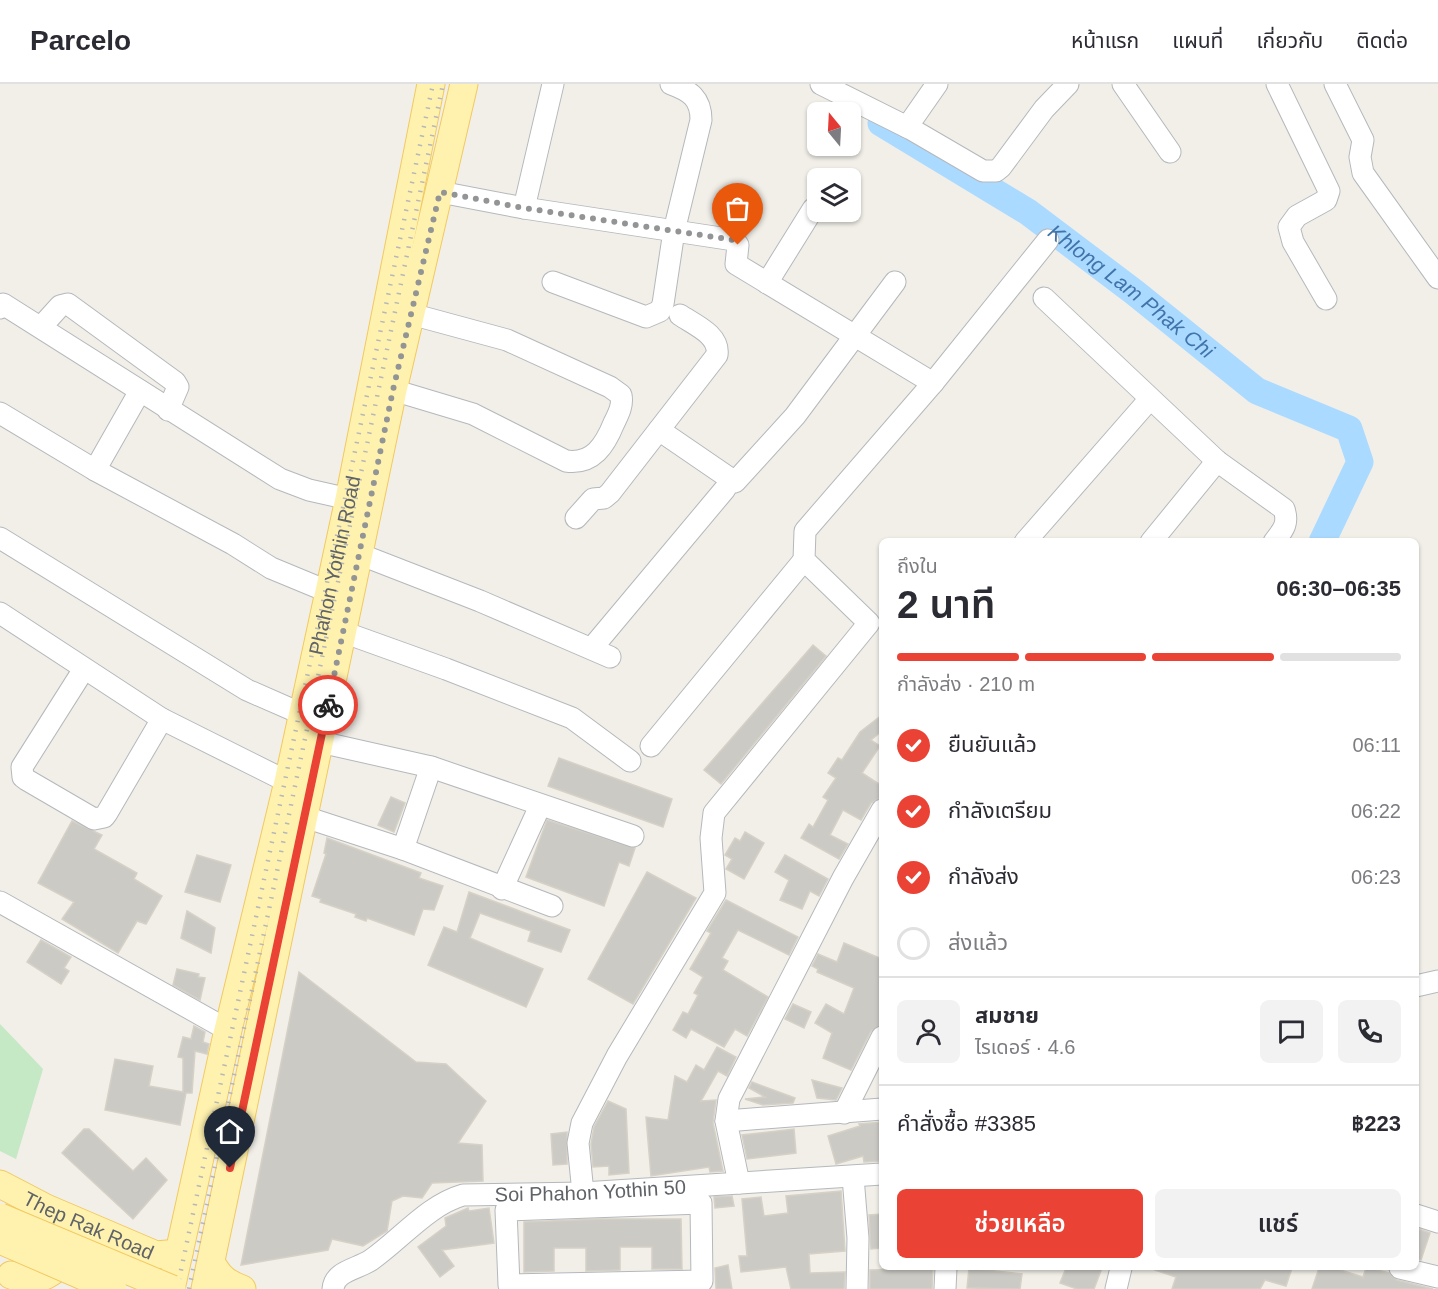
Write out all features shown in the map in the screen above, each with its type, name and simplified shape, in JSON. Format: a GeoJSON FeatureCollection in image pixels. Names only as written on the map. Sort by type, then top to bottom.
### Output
{"type":"FeatureCollection","features":[{"type":"Feature","properties":{"kind":"main road","name":"Phahon Yothin Road"},"geometry":{"type":"LineString","coordinates":[[171,1289],[228,1030],[288,782],[349,499],[383,386],[411,314],[464,84]]}},
{"type":"Feature","properties":{"kind":"main road","name":"Phahon Yothin Road"},"geometry":{"type":"LineString","coordinates":[[205,1289],[306,817],[359,554],[427,85]]}},
{"type":"Feature","properties":{"kind":"main road"},"geometry":{"type":"LineString","coordinates":[[412,184],[424,195],[440,192]]}},
{"type":"Feature","properties":{"kind":"main road","name":"Thep Rak Road"},"geometry":{"type":"LineString","coordinates":[[0,1184],[46,1208],[156,1256],[179,1253]]}},
{"type":"Feature","properties":{"kind":"main road"},"geometry":{"type":"LineString","coordinates":[[6,1273],[26,1280],[42,1278],[54,1271],[62,1262],[68,1242],[66,1230],[59,1218],[46,1208]]}},
{"type":"Feature","properties":{"kind":"main road","name":"Thep Rak Road"},"geometry":{"type":"LineString","coordinates":[[0,1217],[171,1289]]}},
{"type":"Feature","properties":{"kind":"main road"},"geometry":{"type":"LineString","coordinates":[[0,1240],[113,1289]]}},
{"type":"Feature","properties":{"kind":"main road"},"geometry":{"type":"LineString","coordinates":[[211,1262],[218,1276],[228,1284],[242,1289]]}},
{"type":"Feature","properties":{"kind":"main road"},"geometry":{"type":"LineString","coordinates":[[6,1273],[44,1289]]}},
{"type":"Feature","properties":{"kind":"street"},"geometry":{"type":"LineString","coordinates":[[524,208],[553,84]]}},
{"type":"Feature","properties":{"kind":"street"},"geometry":{"type":"LineString","coordinates":[[553,282],[646,317],[655,314],[663,303],[674,231],[701,120],[701,110],[696,98],[689,91],[671,84]]}},
{"type":"Feature","properties":{"kind":"street"},"geometry":{"type":"LineString","coordinates":[[820,84],[907,127],[983,171],[996,171],[1068,84]]}},
{"type":"Feature","properties":{"kind":"street"},"geometry":{"type":"LineString","coordinates":[[907,127],[937,84]]}},
{"type":"Feature","properties":{"kind":"street"},"geometry":{"type":"LineString","coordinates":[[1123,84],[1170,152]]}},
{"type":"Feature","properties":{"kind":"street"},"geometry":{"type":"LineString","coordinates":[[1277,84],[1329,191],[1326,200],[1298,216],[1289,227],[1293,242],[1326,299]]}},
{"type":"Feature","properties":{"kind":"street"},"geometry":{"type":"LineString","coordinates":[[1335,84],[1363,140],[1360,157],[1363,173],[1438,278]]}},
{"type":"Feature","properties":{"kind":"street"},"geometry":{"type":"LineString","coordinates":[[440,192],[524,208],[734,240],[738,245],[736,264],[933,383]]}},
{"type":"Feature","properties":{"kind":"street"},"geometry":{"type":"LineString","coordinates":[[767,283],[807,219]]}},
{"type":"Feature","properties":{"kind":"street"},"geometry":{"type":"LineString","coordinates":[[651,746],[804,560],[803,536],[807,528],[933,383],[1048,240]]}},
{"type":"Feature","properties":{"kind":"street"},"geometry":{"type":"LineString","coordinates":[[659,430],[735,482],[755,463],[795,416],[895,282]]}},
{"type":"Feature","properties":{"kind":"street"},"geometry":{"type":"LineString","coordinates":[[1044,298],[1217,462],[1284,509],[1287,518],[1285,528],[1277,538]]}},
{"type":"Feature","properties":{"kind":"street"},"geometry":{"type":"LineString","coordinates":[[1,304],[280,478],[309,490],[349,499]]}},
{"type":"Feature","properties":{"kind":"street"},"geometry":{"type":"LineString","coordinates":[[40,327],[60,306],[68,304],[175,382],[178,387],[168,410]]}},
{"type":"Feature","properties":{"kind":"street"},"geometry":{"type":"LineString","coordinates":[[383,386],[473,414],[566,461],[576,463],[590,458],[601,448],[622,406],[621,395],[610,387],[507,340],[411,314]]}},
{"type":"Feature","properties":{"kind":"street"},"geometry":{"type":"LineString","coordinates":[[576,518],[593,500],[604,498],[610,493],[717,355],[716,342],[710,335],[680,315]]}},
{"type":"Feature","properties":{"kind":"street"},"geometry":{"type":"LineString","coordinates":[[95,470],[140,391]]}},
{"type":"Feature","properties":{"kind":"street"},"geometry":{"type":"LineString","coordinates":[[1028,538],[1149,400]]}},
{"type":"Feature","properties":{"kind":"street"},"geometry":{"type":"LineString","coordinates":[[0,413],[95,470],[233,544],[271,568],[329,592]]}},
{"type":"Feature","properties":{"kind":"street"},"geometry":{"type":"LineString","coordinates":[[1155,538],[1217,462]]}},
{"type":"Feature","properties":{"kind":"street"},"geometry":{"type":"LineString","coordinates":[[359,554],[601,652],[725,489]]}},
{"type":"Feature","properties":{"kind":"street"},"geometry":{"type":"LineString","coordinates":[[0,538],[247,690],[302,714]]}},
{"type":"Feature","properties":{"kind":"street"},"geometry":{"type":"LineString","coordinates":[[583,1193],[578,1143],[582,1123],[617,1056],[715,893],[711,838],[714,813],[869,623],[804,560]]}},
{"type":"Feature","properties":{"kind":"street"},"geometry":{"type":"LineString","coordinates":[[3,622],[84,669],[162,719],[288,782]]}},
{"type":"Feature","properties":{"kind":"street"},"geometry":{"type":"LineString","coordinates":[[343,632],[572,718],[630,761]]}},
{"type":"Feature","properties":{"kind":"street"},"geometry":{"type":"LineString","coordinates":[[84,669],[22,767],[23,777],[27,780],[94,819],[99,819],[106,813],[162,719]]}},
{"type":"Feature","properties":{"kind":"street"},"geometry":{"type":"LineString","coordinates":[[320,742],[431,767],[540,807],[633,836]]}},
{"type":"Feature","properties":{"kind":"street"},"geometry":{"type":"LineString","coordinates":[[403,849],[431,767]]}},
{"type":"Feature","properties":{"kind":"street"},"geometry":{"type":"LineString","coordinates":[[502,888],[540,807]]}},
{"type":"Feature","properties":{"kind":"street"},"geometry":{"type":"LineString","coordinates":[[739,1183],[726,1121],[729,1099],[843,878],[879,815]]}},
{"type":"Feature","properties":{"kind":"street"},"geometry":{"type":"LineString","coordinates":[[306,817],[403,849],[552,906]]}},
{"type":"Feature","properties":{"kind":"street"},"geometry":{"type":"LineString","coordinates":[[0,902],[228,1030]]}},
{"type":"Feature","properties":{"kind":"street"},"geometry":{"type":"LineString","coordinates":[[844,1113],[879,1043]]}},
{"type":"Feature","properties":{"kind":"street"},"geometry":{"type":"LineString","coordinates":[[726,1121],[879,1109]]}},
{"type":"Feature","properties":{"kind":"street","name":"Soi Phahon Yothin 50"},"geometry":{"type":"LineString","coordinates":[[333,1289],[334,1279],[338,1276],[364,1265],[450,1199],[463,1195],[583,1193],[879,1174]]}},
{"type":"Feature","properties":{"kind":"street"},"geometry":{"type":"LineString","coordinates":[[853,1177],[858,1238],[857,1289]]}},
{"type":"Feature","properties":{"kind":"street"},"geometry":{"type":"LineString","coordinates":[[701,1203],[702,1281],[602,1286],[509,1285],[506,1210],[701,1203]]}},
{"type":"Feature","properties":{"kind":"street"},"geometry":{"type":"LineString","coordinates":[[1419,1216],[1438,1222]]}},
{"type":"Feature","properties":{"kind":"street"},"geometry":{"type":"LineString","coordinates":[[945,1289],[946,1270]]}},
{"type":"Feature","properties":{"kind":"street"},"geometry":{"type":"LineString","coordinates":[[1116,1289],[1121,1270]]}},
{"type":"Feature","properties":{"kind":"street"},"geometry":{"type":"LineString","coordinates":[[1408,1270],[1438,1277]]}},
{"type":"Feature","properties":{"kind":"green space"},"geometry":{"type":"Polygon","coordinates":[[[0,1024],[43,1069],[16,1159],[0,1151],[0,1024]]]}},
{"type":"Feature","properties":{"kind":"building"},"geometry":{"type":"Polygon","coordinates":[[[813,645],[826,656],[721,784],[704,770],[813,645]]]}},
{"type":"Feature","properties":{"kind":"building"},"geometry":{"type":"Polygon","coordinates":[[[879,717],[879,733],[871,740],[879,748],[862,773],[879,784],[879,799],[871,803],[861,820],[843,810],[830,835],[848,844],[839,859],[801,838],[809,824],[813,827],[828,800],[823,797],[836,778],[828,773],[838,758],[842,760],[860,732],[879,717]]]}},
{"type":"Feature","properties":{"kind":"building"},"geometry":{"type":"Polygon","coordinates":[[[559,758],[672,799],[663,827],[548,786],[559,758]]]}},
{"type":"Feature","properties":{"kind":"building"},"geometry":{"type":"Polygon","coordinates":[[[391,797],[405,803],[394,832],[378,825],[391,797]]]}},
{"type":"Feature","properties":{"kind":"building"},"geometry":{"type":"Polygon","coordinates":[[[547,820],[635,848],[629,866],[619,862],[604,906],[526,877],[547,820]]]}},
{"type":"Feature","properties":{"kind":"building"},"geometry":{"type":"Polygon","coordinates":[[[72,821],[102,835],[94,849],[137,873],[134,879],[162,896],[146,924],[137,921],[118,953],[62,919],[74,902],[38,883],[72,821]]]}},
{"type":"Feature","properties":{"kind":"building"},"geometry":{"type":"Polygon","coordinates":[[[745,832],[764,843],[744,879],[726,869],[732,859],[725,855],[735,838],[740,841],[745,832]]]}},
{"type":"Feature","properties":{"kind":"building"},"geometry":{"type":"Polygon","coordinates":[[[327,838],[421,873],[419,878],[443,886],[434,910],[423,909],[414,935],[367,918],[366,921],[355,917],[356,914],[320,902],[321,899],[312,896],[326,854],[324,853],[327,838]]]}},
{"type":"Feature","properties":{"kind":"building"},"geometry":{"type":"Polygon","coordinates":[[[197,855],[231,865],[220,902],[185,892],[197,855]]]}},
{"type":"Feature","properties":{"kind":"building"},"geometry":{"type":"Polygon","coordinates":[[[785,855],[828,879],[819,896],[810,891],[802,909],[780,900],[789,880],[775,872],[785,855]]]}},
{"type":"Feature","properties":{"kind":"building"},"geometry":{"type":"Polygon","coordinates":[[[647,872],[696,898],[633,1004],[588,979],[647,872]]]}},
{"type":"Feature","properties":{"kind":"building"},"geometry":{"type":"Polygon","coordinates":[[[469,892],[570,930],[561,952],[528,941],[531,931],[480,913],[470,938],[543,969],[526,1007],[428,965],[444,927],[457,932],[469,892]]]}},
{"type":"Feature","properties":{"kind":"building"},"geometry":{"type":"Polygon","coordinates":[[[726,900],[798,937],[789,955],[738,930],[722,958],[728,961],[723,970],[768,997],[747,1036],[735,1029],[724,1047],[691,1029],[686,1038],[673,1030],[683,1012],[688,1014],[698,995],[694,993],[703,977],[690,969],[711,933],[707,931],[726,900]]]}},
{"type":"Feature","properties":{"kind":"building"},"geometry":{"type":"Polygon","coordinates":[[[187,911],[215,928],[211,953],[181,938],[187,911]]]}},
{"type":"Feature","properties":{"kind":"building"},"geometry":{"type":"Polygon","coordinates":[[[41,940],[71,957],[64,968],[69,971],[61,984],[27,962],[41,940]]]}},
{"type":"Feature","properties":{"kind":"building"},"geometry":{"type":"Polygon","coordinates":[[[844,943],[879,958],[879,1026],[871,1031],[851,1070],[823,1058],[832,1033],[815,1023],[826,1004],[844,1014],[854,988],[817,972],[818,969],[812,966],[818,954],[837,962],[844,943]]]}},
{"type":"Feature","properties":{"kind":"building"},"geometry":{"type":"Polygon","coordinates":[[[177,969],[199,974],[198,977],[205,978],[200,1000],[173,985],[177,969]]]}},
{"type":"Feature","properties":{"kind":"building"},"geometry":{"type":"Polygon","coordinates":[[[299,972],[416,1062],[446,1064],[486,1101],[458,1143],[482,1145],[483,1181],[432,1183],[422,1198],[403,1196],[392,1201],[387,1231],[363,1246],[332,1239],[328,1250],[241,1265],[299,972]]]}},
{"type":"Feature","properties":{"kind":"building"},"geometry":{"type":"Polygon","coordinates":[[[793,1004],[811,1012],[804,1028],[785,1019],[793,1004]]]}},
{"type":"Feature","properties":{"kind":"building"},"geometry":{"type":"Polygon","coordinates":[[[194,1026],[205,1032],[203,1042],[209,1044],[207,1054],[195,1051],[192,1093],[186,1093],[180,1125],[105,1110],[115,1059],[153,1066],[149,1086],[183,1092],[183,1058],[178,1057],[183,1037],[191,1039],[194,1026]]]}},
{"type":"Feature","properties":{"kind":"building"},"geometry":{"type":"Polygon","coordinates":[[[717,1047],[736,1057],[727,1076],[718,1071],[701,1101],[716,1100],[713,1123],[723,1171],[710,1172],[709,1167],[651,1176],[646,1117],[668,1120],[675,1076],[687,1082],[696,1065],[704,1070],[717,1047]]]}},
{"type":"Feature","properties":{"kind":"building"},"geometry":{"type":"Polygon","coordinates":[[[812,1080],[842,1088],[836,1100],[817,1098],[812,1080]]]}},
{"type":"Feature","properties":{"kind":"building"},"geometry":{"type":"Polygon","coordinates":[[[752,1082],[795,1098],[793,1103],[763,1105],[745,1099],[765,1097],[749,1088],[752,1082]]]}},
{"type":"Feature","properties":{"kind":"building"},"geometry":{"type":"Polygon","coordinates":[[[608,1101],[626,1109],[629,1173],[609,1175],[609,1166],[593,1167],[591,1144],[594,1127],[608,1101]]]}},
{"type":"Feature","properties":{"kind":"building"},"geometry":{"type":"Polygon","coordinates":[[[879,1122],[879,1161],[864,1162],[863,1156],[836,1164],[828,1136],[860,1126],[859,1124],[879,1122]]]}},
{"type":"Feature","properties":{"kind":"building"},"geometry":{"type":"Polygon","coordinates":[[[84,1129],[89,1129],[133,1171],[146,1158],[167,1180],[133,1219],[62,1153],[84,1129]]]}},
{"type":"Feature","properties":{"kind":"building"},"geometry":{"type":"Polygon","coordinates":[[[794,1129],[796,1153],[747,1159],[742,1135],[794,1129]]]}},
{"type":"Feature","properties":{"kind":"building"},"geometry":{"type":"Polygon","coordinates":[[[567,1132],[567,1164],[553,1165],[551,1134],[567,1132]]]}},
{"type":"Feature","properties":{"kind":"building"},"geometry":{"type":"Polygon","coordinates":[[[841,1191],[845,1251],[809,1254],[810,1273],[845,1272],[844,1289],[791,1289],[786,1267],[741,1272],[739,1256],[747,1256],[742,1199],[761,1197],[764,1216],[788,1213],[786,1196],[841,1191]]]}},
{"type":"Feature","properties":{"kind":"building"},"geometry":{"type":"Polygon","coordinates":[[[732,1196],[734,1206],[715,1208],[714,1197],[732,1196]]]}},
{"type":"Feature","properties":{"kind":"building"},"geometry":{"type":"Polygon","coordinates":[[[468,1208],[469,1211],[489,1208],[494,1243],[442,1250],[454,1266],[440,1277],[418,1247],[446,1226],[445,1218],[468,1208]]]}},
{"type":"Feature","properties":{"kind":"building"},"geometry":{"type":"Polygon","coordinates":[[[879,1214],[879,1248],[871,1249],[869,1215],[879,1214]]]}},
{"type":"Feature","properties":{"kind":"building"},"geometry":{"type":"Polygon","coordinates":[[[681,1219],[682,1269],[652,1269],[652,1247],[620,1247],[620,1270],[586,1271],[586,1248],[554,1248],[554,1271],[524,1272],[524,1222],[681,1219]]]}},
{"type":"Feature","properties":{"kind":"building"},"geometry":{"type":"Polygon","coordinates":[[[1419,1229],[1430,1233],[1421,1260],[1419,1260],[1419,1229]]]}},
{"type":"Feature","properties":{"kind":"building"},"geometry":{"type":"Polygon","coordinates":[[[728,1265],[732,1289],[716,1289],[715,1268],[728,1265]]]}},
{"type":"Feature","properties":{"kind":"building"},"geometry":{"type":"Polygon","coordinates":[[[870,1270],[933,1270],[932,1289],[870,1289],[870,1270]]]}},
{"type":"Feature","properties":{"kind":"building"},"geometry":{"type":"Polygon","coordinates":[[[969,1270],[1022,1274],[1020,1289],[967,1288],[969,1270]]]}},
{"type":"Feature","properties":{"kind":"building"},"geometry":{"type":"Polygon","coordinates":[[[1065,1270],[1101,1270],[1094,1289],[1077,1289],[1060,1283],[1065,1270]]]}},
{"type":"Feature","properties":{"kind":"building"},"geometry":{"type":"Polygon","coordinates":[[[1155,1270],[1291,1270],[1286,1286],[1265,1280],[1260,1289],[1172,1289],[1176,1277],[1155,1270]]]}},
{"type":"Feature","properties":{"kind":"building"},"geometry":{"type":"Polygon","coordinates":[[[1318,1270],[1340,1270],[1363,1277],[1365,1270],[1378,1270],[1389,1273],[1397,1280],[1433,1289],[1312,1289],[1318,1270]]]}},
{"type":"Feature","properties":{"kind":"waterway","name":"Khlong Lam Phak Chi"},"geometry":{"type":"LineString","coordinates":[[881,123],[1028,212],[1134,292],[1257,391],[1349,429],[1360,462],[1324,538]]}},
{"type":"Feature","properties":{"kind":"railway"},"geometry":{"type":"LineString","coordinates":[[177,1289],[433,84]]}},
{"type":"Feature","properties":{"kind":"railway"},"geometry":{"type":"LineString","coordinates":[[189,1289],[443,84]]}},
{"type":"Feature","properties":{"kind":"way so far"},"geometry":{"type":"LineString","coordinates":[[328,705],[393,390],[440,192],[524,208],[734,240],[738,245]]}},
{"type":"Feature","properties":{"kind":"route"},"geometry":{"type":"LineString","coordinates":[[230,1168],[328,705]]}}]}
